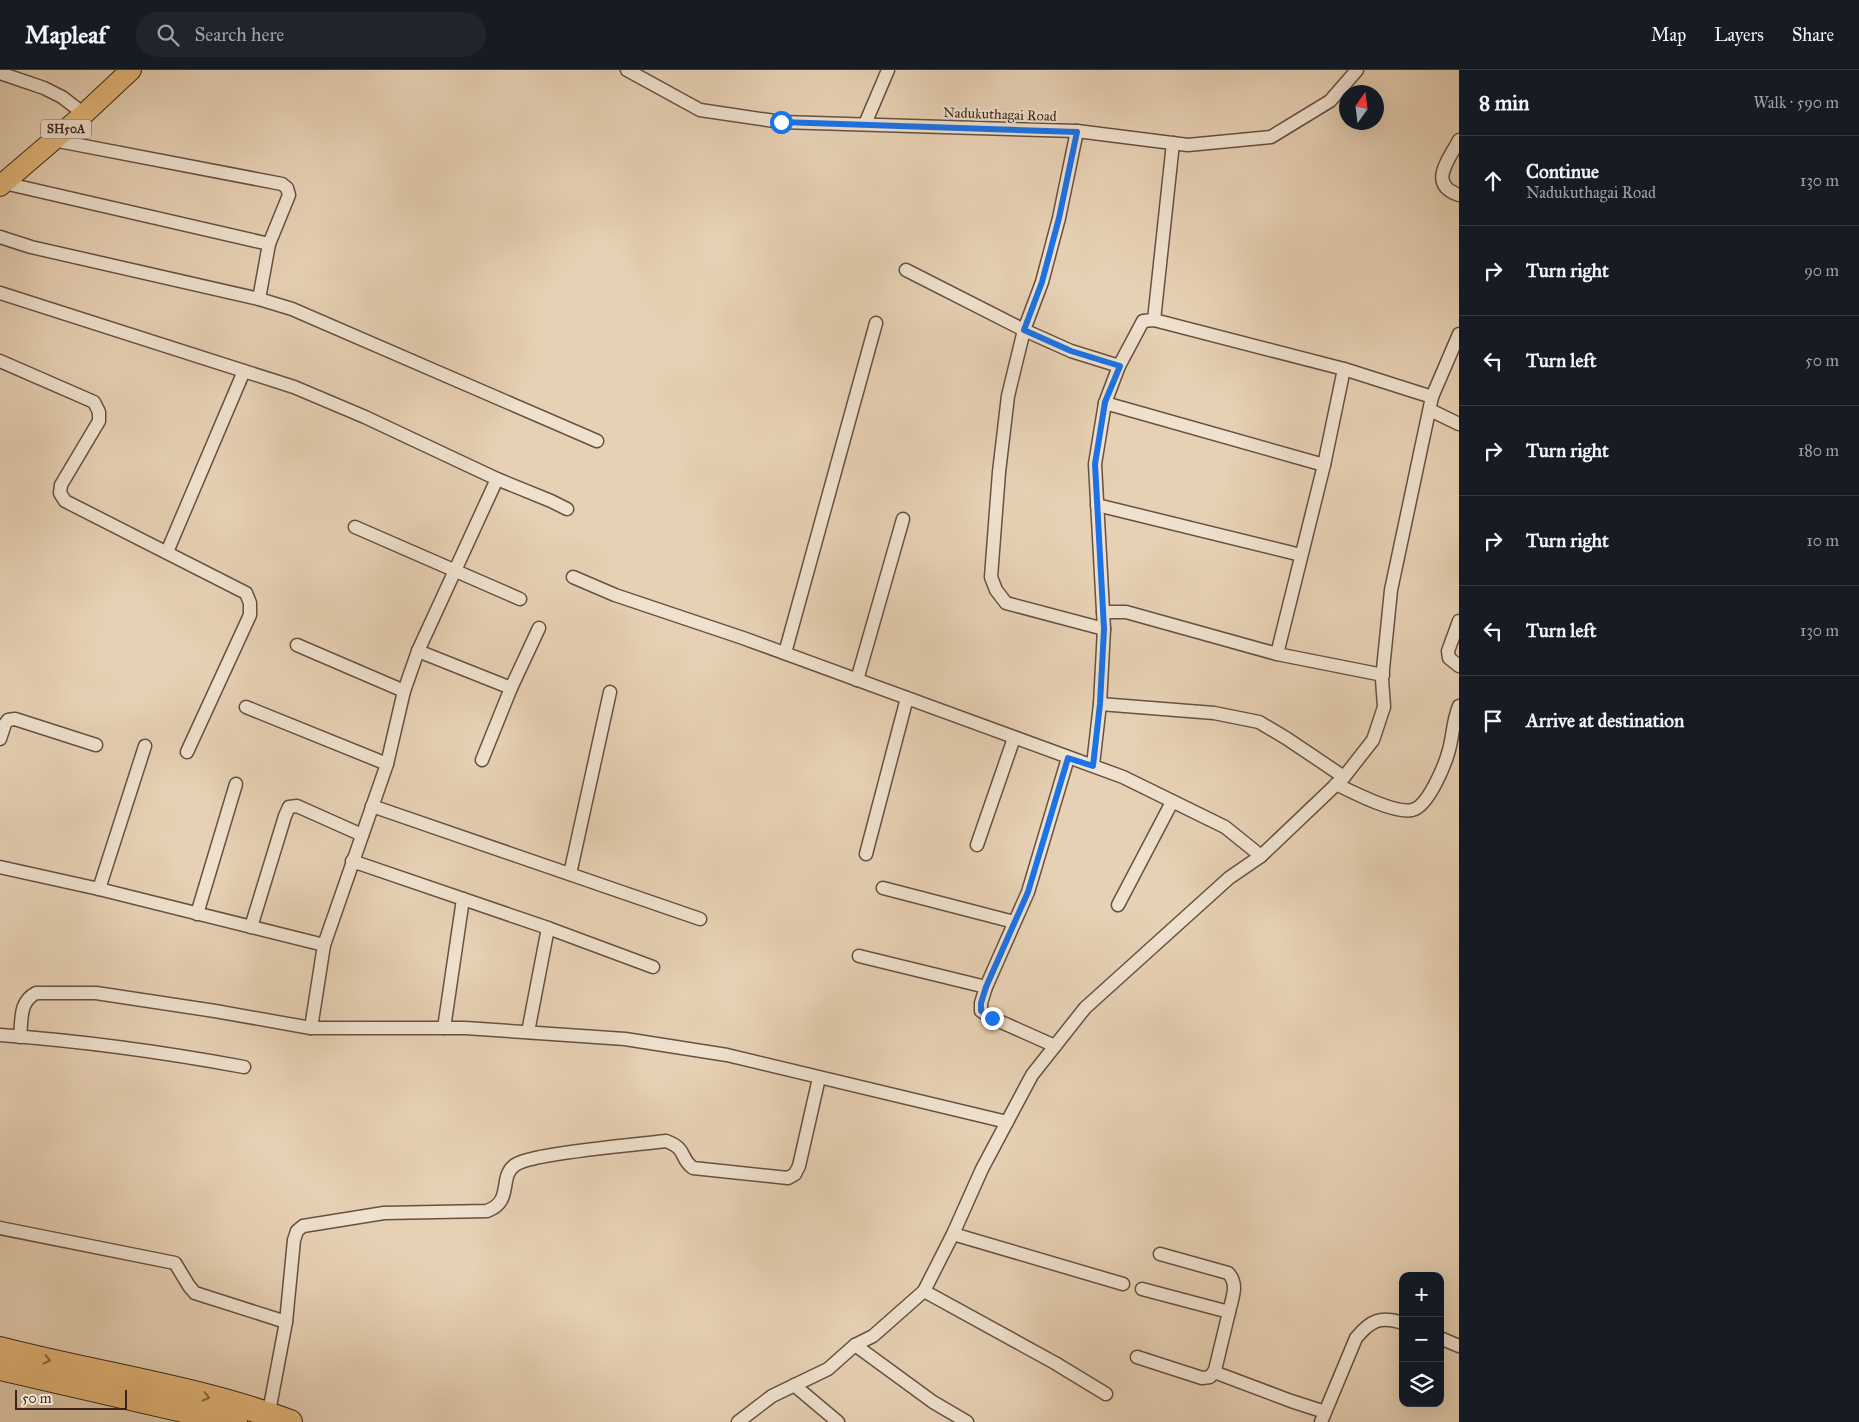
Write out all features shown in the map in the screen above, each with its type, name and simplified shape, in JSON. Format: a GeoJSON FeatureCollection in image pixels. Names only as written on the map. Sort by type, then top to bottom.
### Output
{"type":"FeatureCollection","features":[{"type":"Feature","properties":{"kind":"highway"},"geometry":{"type":"LineString","coordinates":[[0,1349],[177,1389],[268,1418],[290,1422]]}},
{"type":"Feature","properties":{"kind":"highway"},"geometry":{"type":"LineString","coordinates":[[0,1368],[235,1422]]}},
{"type":"Feature","properties":{"kind":"main road","name":"SH50A"},"geometry":{"type":"LineString","coordinates":[[2,185],[84,114],[130,70]]}},
{"type":"Feature","properties":{"kind":"street","name":"Nadukuthagai Road"},"geometry":{"type":"LineString","coordinates":[[627,70],[700,110],[781,122],[1077,132],[1188,145],[1271,137],[1330,101],[1357,70]]}},
{"type":"Feature","properties":{"kind":"street"},"geometry":{"type":"LineString","coordinates":[[865,124],[888,70]]}},
{"type":"Feature","properties":{"kind":"street"},"geometry":{"type":"LineString","coordinates":[[0,73],[44,88],[62,97],[84,114]]}},
{"type":"Feature","properties":{"kind":"street"},"geometry":{"type":"LineString","coordinates":[[1077,132],[1059,218],[1042,282],[1024,330],[1008,396],[999,472],[991,577],[996,590],[1006,603],[1104,629]]}},
{"type":"Feature","properties":{"kind":"street"},"geometry":{"type":"LineString","coordinates":[[53,140],[282,184],[287,188],[289,195],[269,244],[259,298]]}},
{"type":"Feature","properties":{"kind":"street"},"geometry":{"type":"LineString","coordinates":[[1459,140],[1443,171],[1441,180],[1444,187],[1450,192],[1459,195]]}},
{"type":"Feature","properties":{"kind":"street"},"geometry":{"type":"LineString","coordinates":[[1154,320],[1173,143]]}},
{"type":"Feature","properties":{"kind":"street"},"geometry":{"type":"LineString","coordinates":[[2,185],[269,244]]}},
{"type":"Feature","properties":{"kind":"street"},"geometry":{"type":"LineString","coordinates":[[0,237],[31,247],[259,298],[292,309],[597,442]]}},
{"type":"Feature","properties":{"kind":"street"},"geometry":{"type":"LineString","coordinates":[[906,270],[1024,330],[1071,351],[1120,366]]}},
{"type":"Feature","properties":{"kind":"street"},"geometry":{"type":"LineString","coordinates":[[0,292],[294,387],[365,417],[497,479],[551,500],[567,509]]}},
{"type":"Feature","properties":{"kind":"street"},"geometry":{"type":"LineString","coordinates":[[1093,766],[1100,704],[1104,629],[1095,464],[1105,402],[1120,366],[1143,321],[1154,320],[1344,369],[1432,397]]}},
{"type":"Feature","properties":{"kind":"street"},"geometry":{"type":"LineString","coordinates":[[785,653],[876,323]]}},
{"type":"Feature","properties":{"kind":"street"},"geometry":{"type":"LineString","coordinates":[[738,1422],[772,1396],[828,1368],[855,1345],[873,1336],[924,1290],[953,1234],[982,1169],[1032,1075],[1086,1008],[1230,878],[1260,856],[1340,781],[1373,740],[1384,708],[1383,675],[1390,590],[1432,397],[1459,334]]}},
{"type":"Feature","properties":{"kind":"street"},"geometry":{"type":"LineString","coordinates":[[0,361],[94,402],[99,412],[99,421],[61,485],[60,493],[65,501],[246,593],[250,603],[250,615],[187,752]]}},
{"type":"Feature","properties":{"kind":"street"},"geometry":{"type":"LineString","coordinates":[[1277,654],[1324,465],[1344,369]]}},
{"type":"Feature","properties":{"kind":"street"},"geometry":{"type":"LineString","coordinates":[[167,552],[244,371]]}},
{"type":"Feature","properties":{"kind":"street"},"geometry":{"type":"LineString","coordinates":[[1105,402],[1324,465]]}},
{"type":"Feature","properties":{"kind":"street"},"geometry":{"type":"LineString","coordinates":[[1430,410],[1459,424]]}},
{"type":"Feature","properties":{"kind":"street"},"geometry":{"type":"LineString","coordinates":[[311,1028],[324,945],[387,764],[404,691],[418,651],[497,479]]}},
{"type":"Feature","properties":{"kind":"street"},"geometry":{"type":"LineString","coordinates":[[1098,505],[1301,555]]}},
{"type":"Feature","properties":{"kind":"street"},"geometry":{"type":"LineString","coordinates":[[857,680],[903,519]]}},
{"type":"Feature","properties":{"kind":"street"},"geometry":{"type":"LineString","coordinates":[[356,527],[520,600]]}},
{"type":"Feature","properties":{"kind":"street"},"geometry":{"type":"LineString","coordinates":[[573,577],[615,595],[785,653],[1068,758],[1123,776],[1225,827],[1260,856]]}},
{"type":"Feature","properties":{"kind":"street"},"geometry":{"type":"LineString","coordinates":[[1103,612],[1126,612],[1277,654],[1383,675]]}},
{"type":"Feature","properties":{"kind":"street"},"geometry":{"type":"LineString","coordinates":[[1459,621],[1448,651],[1449,658],[1459,666]]}},
{"type":"Feature","properties":{"kind":"street"},"geometry":{"type":"LineString","coordinates":[[482,760],[511,688],[539,628]]}},
{"type":"Feature","properties":{"kind":"street"},"geometry":{"type":"LineString","coordinates":[[297,644],[404,691]]}},
{"type":"Feature","properties":{"kind":"street"},"geometry":{"type":"LineString","coordinates":[[418,651],[511,688]]}},
{"type":"Feature","properties":{"kind":"street"},"geometry":{"type":"LineString","coordinates":[[570,874],[610,692]]}},
{"type":"Feature","properties":{"kind":"street"},"geometry":{"type":"LineString","coordinates":[[866,854],[907,698]]}},
{"type":"Feature","properties":{"kind":"street"},"geometry":{"type":"LineString","coordinates":[[1100,704],[1214,713],[1259,722],[1286,738],[1340,781],[1383,805],[1411,810],[1422,805],[1446,759],[1451,741],[1453,722],[1459,706]]}},
{"type":"Feature","properties":{"kind":"street"},"geometry":{"type":"LineString","coordinates":[[246,707],[387,764]]}},
{"type":"Feature","properties":{"kind":"street"},"geometry":{"type":"LineString","coordinates":[[0,739],[5,724],[8,720],[15,719],[96,745]]}},
{"type":"Feature","properties":{"kind":"street"},"geometry":{"type":"LineString","coordinates":[[977,845],[1014,738]]}},
{"type":"Feature","properties":{"kind":"street"},"geometry":{"type":"LineString","coordinates":[[100,889],[145,746]]}},
{"type":"Feature","properties":{"kind":"street"},"geometry":{"type":"LineString","coordinates":[[1055,1046],[992,1018],[981,1011],[981,1003],[986,987],[1028,892],[1068,758]]}},
{"type":"Feature","properties":{"kind":"street"},"geometry":{"type":"LineString","coordinates":[[197,914],[236,784]]}},
{"type":"Feature","properties":{"kind":"street"},"geometry":{"type":"LineString","coordinates":[[1118,905],[1172,802]]}},
{"type":"Feature","properties":{"kind":"street"},"geometry":{"type":"LineString","coordinates":[[251,927],[289,807],[297,806],[362,834]]}},
{"type":"Feature","properties":{"kind":"street"},"geometry":{"type":"LineString","coordinates":[[372,806],[700,919]]}},
{"type":"Feature","properties":{"kind":"street"},"geometry":{"type":"LineString","coordinates":[[352,861],[548,928],[653,967]]}},
{"type":"Feature","properties":{"kind":"street"},"geometry":{"type":"LineString","coordinates":[[0,866],[324,945]]}},
{"type":"Feature","properties":{"kind":"street"},"geometry":{"type":"LineString","coordinates":[[883,888],[1014,922]]}},
{"type":"Feature","properties":{"kind":"street"},"geometry":{"type":"LineString","coordinates":[[444,1028],[463,899]]}},
{"type":"Feature","properties":{"kind":"street"},"geometry":{"type":"LineString","coordinates":[[528,1032],[548,928]]}},
{"type":"Feature","properties":{"kind":"street"},"geometry":{"type":"LineString","coordinates":[[859,956],[986,987]]}},
{"type":"Feature","properties":{"kind":"street"},"geometry":{"type":"LineString","coordinates":[[20,1036],[24,1004],[28,997],[36,993],[96,994],[215,1011],[311,1028],[465,1028],[625,1039],[727,1054],[819,1078],[1007,1122]]}},
{"type":"Feature","properties":{"kind":"street"},"geometry":{"type":"LineString","coordinates":[[0,1035],[63,1040],[178,1055],[244,1067]]}},
{"type":"Feature","properties":{"kind":"street"},"geometry":{"type":"LineString","coordinates":[[268,1418],[286,1322],[294,1240],[297,1232],[303,1226],[384,1212],[487,1211],[497,1207],[503,1197],[508,1174],[512,1167],[519,1162],[562,1153],[666,1141],[675,1144],[681,1150],[687,1164],[693,1168],[788,1178],[795,1174],[799,1166],[819,1078]]}},
{"type":"Feature","properties":{"kind":"street"},"geometry":{"type":"LineString","coordinates":[[0,1228],[175,1263],[195,1293],[286,1322]]}},
{"type":"Feature","properties":{"kind":"street"},"geometry":{"type":"LineString","coordinates":[[953,1234],[1123,1284]]}},
{"type":"Feature","properties":{"kind":"street"},"geometry":{"type":"LineString","coordinates":[[1137,1357],[1202,1378],[1210,1377],[1214,1372],[1229,1312],[1235,1284],[1233,1278],[1228,1273],[1160,1254]]}},
{"type":"Feature","properties":{"kind":"street"},"geometry":{"type":"LineString","coordinates":[[1142,1289],[1229,1312]]}},
{"type":"Feature","properties":{"kind":"street"},"geometry":{"type":"LineString","coordinates":[[924,1290],[1055,1363],[1106,1394]]}},
{"type":"Feature","properties":{"kind":"street"},"geometry":{"type":"LineString","coordinates":[[1214,1372],[1291,1401],[1323,1417],[1356,1338],[1376,1320],[1388,1318],[1399,1322]]}},
{"type":"Feature","properties":{"kind":"street"},"geometry":{"type":"LineString","coordinates":[[1444,1340],[1459,1346]]}},
{"type":"Feature","properties":{"kind":"street"},"geometry":{"type":"LineString","coordinates":[[855,1345],[933,1402],[967,1422]]}},
{"type":"Feature","properties":{"kind":"street"},"geometry":{"type":"LineString","coordinates":[[794,1385],[838,1422]]}},
{"type":"Feature","properties":{"kind":"route"},"geometry":{"type":"LineString","coordinates":[[781,122],[1077,132],[1059,218],[1042,282],[1024,330],[1071,351],[1120,366],[1105,402],[1095,464],[1104,629],[1100,704],[1093,766],[1068,758],[1028,892],[986,987],[981,1003],[981,1011],[992,1018]]}}]}
